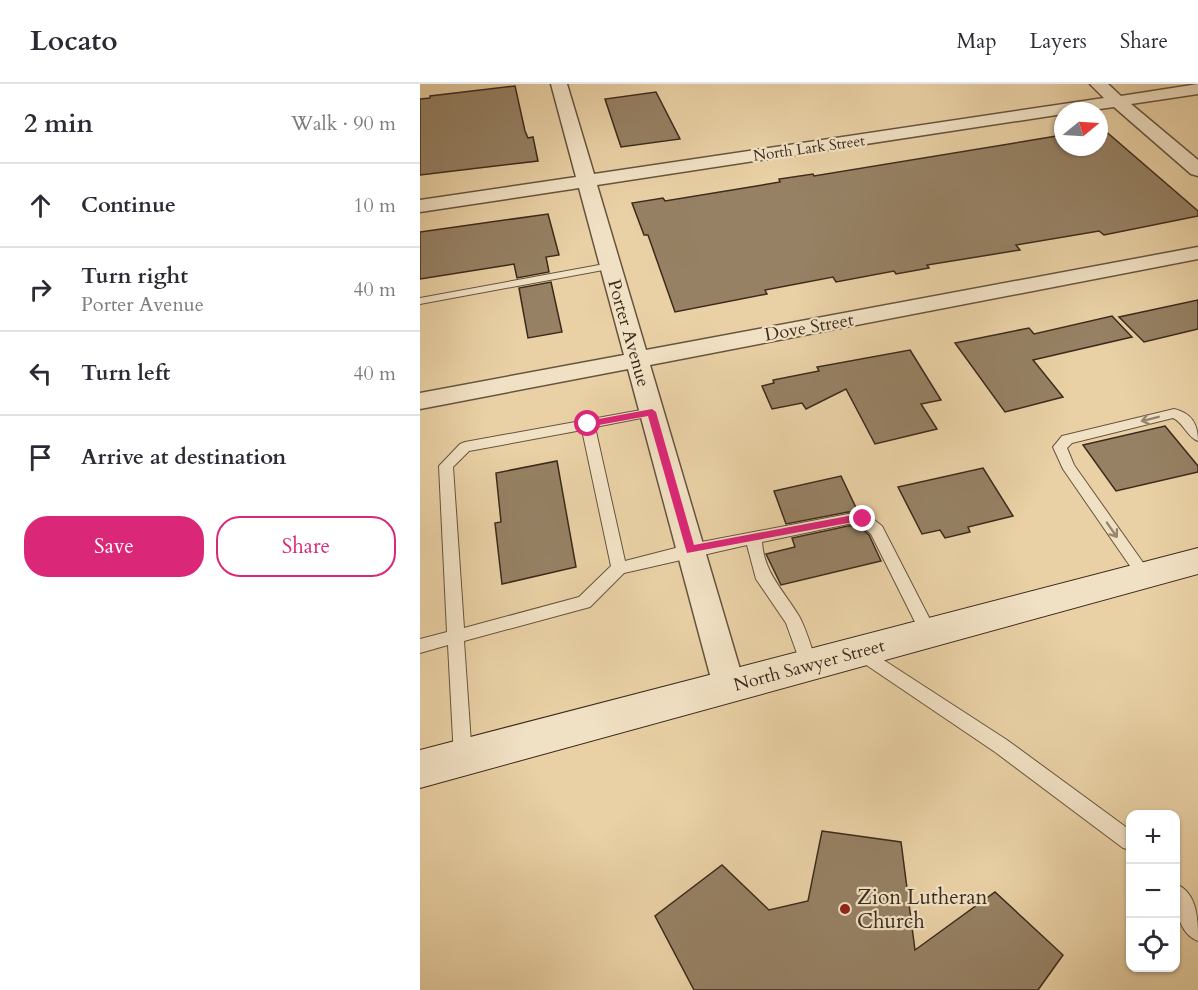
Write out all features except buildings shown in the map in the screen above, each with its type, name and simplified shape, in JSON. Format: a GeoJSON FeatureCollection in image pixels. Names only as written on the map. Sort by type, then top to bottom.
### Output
{"type":"FeatureCollection","features":[{"type":"Feature","properties":{"kind":"street","name":"Porter Avenue"},"geometry":{"type":"LineString","coordinates":[[559,84],[729,686]]}},
{"type":"Feature","properties":{"kind":"street"},"geometry":{"type":"LineString","coordinates":[[1098,84],[1198,170]]}},
{"type":"Feature","properties":{"kind":"street","name":"North Lark Street"},"geometry":{"type":"LineString","coordinates":[[420,206],[1198,89]]}},
{"type":"Feature","properties":{"kind":"street","name":"Dove Street"},"geometry":{"type":"LineString","coordinates":[[420,401],[1198,253]]}},
{"type":"Feature","properties":{"kind":"street","name":"North Sawyer Street"},"geometry":{"type":"LineString","coordinates":[[420,769],[1198,561]]}},
{"type":"Feature","properties":{"kind":"lane"},"geometry":{"type":"LineString","coordinates":[[420,301],[610,266]]}},
{"type":"Feature","properties":{"kind":"lane"},"geometry":{"type":"LineString","coordinates":[[463,758],[447,465],[465,447],[652,412]]}},
{"type":"Feature","properties":{"kind":"lane"},"geometry":{"type":"LineString","coordinates":[[1144,576],[1068,466],[1060,447],[1067,439],[1174,413],[1184,417],[1198,435]]}},
{"type":"Feature","properties":{"kind":"lane"},"geometry":{"type":"LineString","coordinates":[[588,424],[619,568]]}},
{"type":"Feature","properties":{"kind":"lane"},"geometry":{"type":"LineString","coordinates":[[420,646],[584,602],[619,568],[691,550],[848,519],[863,519],[877,530],[929,633]]}},
{"type":"Feature","properties":{"kind":"lane"},"geometry":{"type":"LineString","coordinates":[[754,538],[755,553],[764,579],[793,621],[809,665]]}},
{"type":"Feature","properties":{"kind":"lane"},"geometry":{"type":"LineString","coordinates":[[859,651],[1001,746],[1126,837]]}},
{"type":"Feature","properties":{"kind":"lane"},"geometry":{"type":"LineString","coordinates":[[1180,901],[1198,931]]}},
{"type":"Feature","properties":{"kind":"place","name":"Zion Lutheran Church"},"geometry":{"type":"Point","coordinates":[845,909]}},
{"type":"Feature","properties":{"kind":"route"},"geometry":{"type":"LineString","coordinates":[[588,424],[652,412],[691,550],[848,519],[863,519]]}}]}
